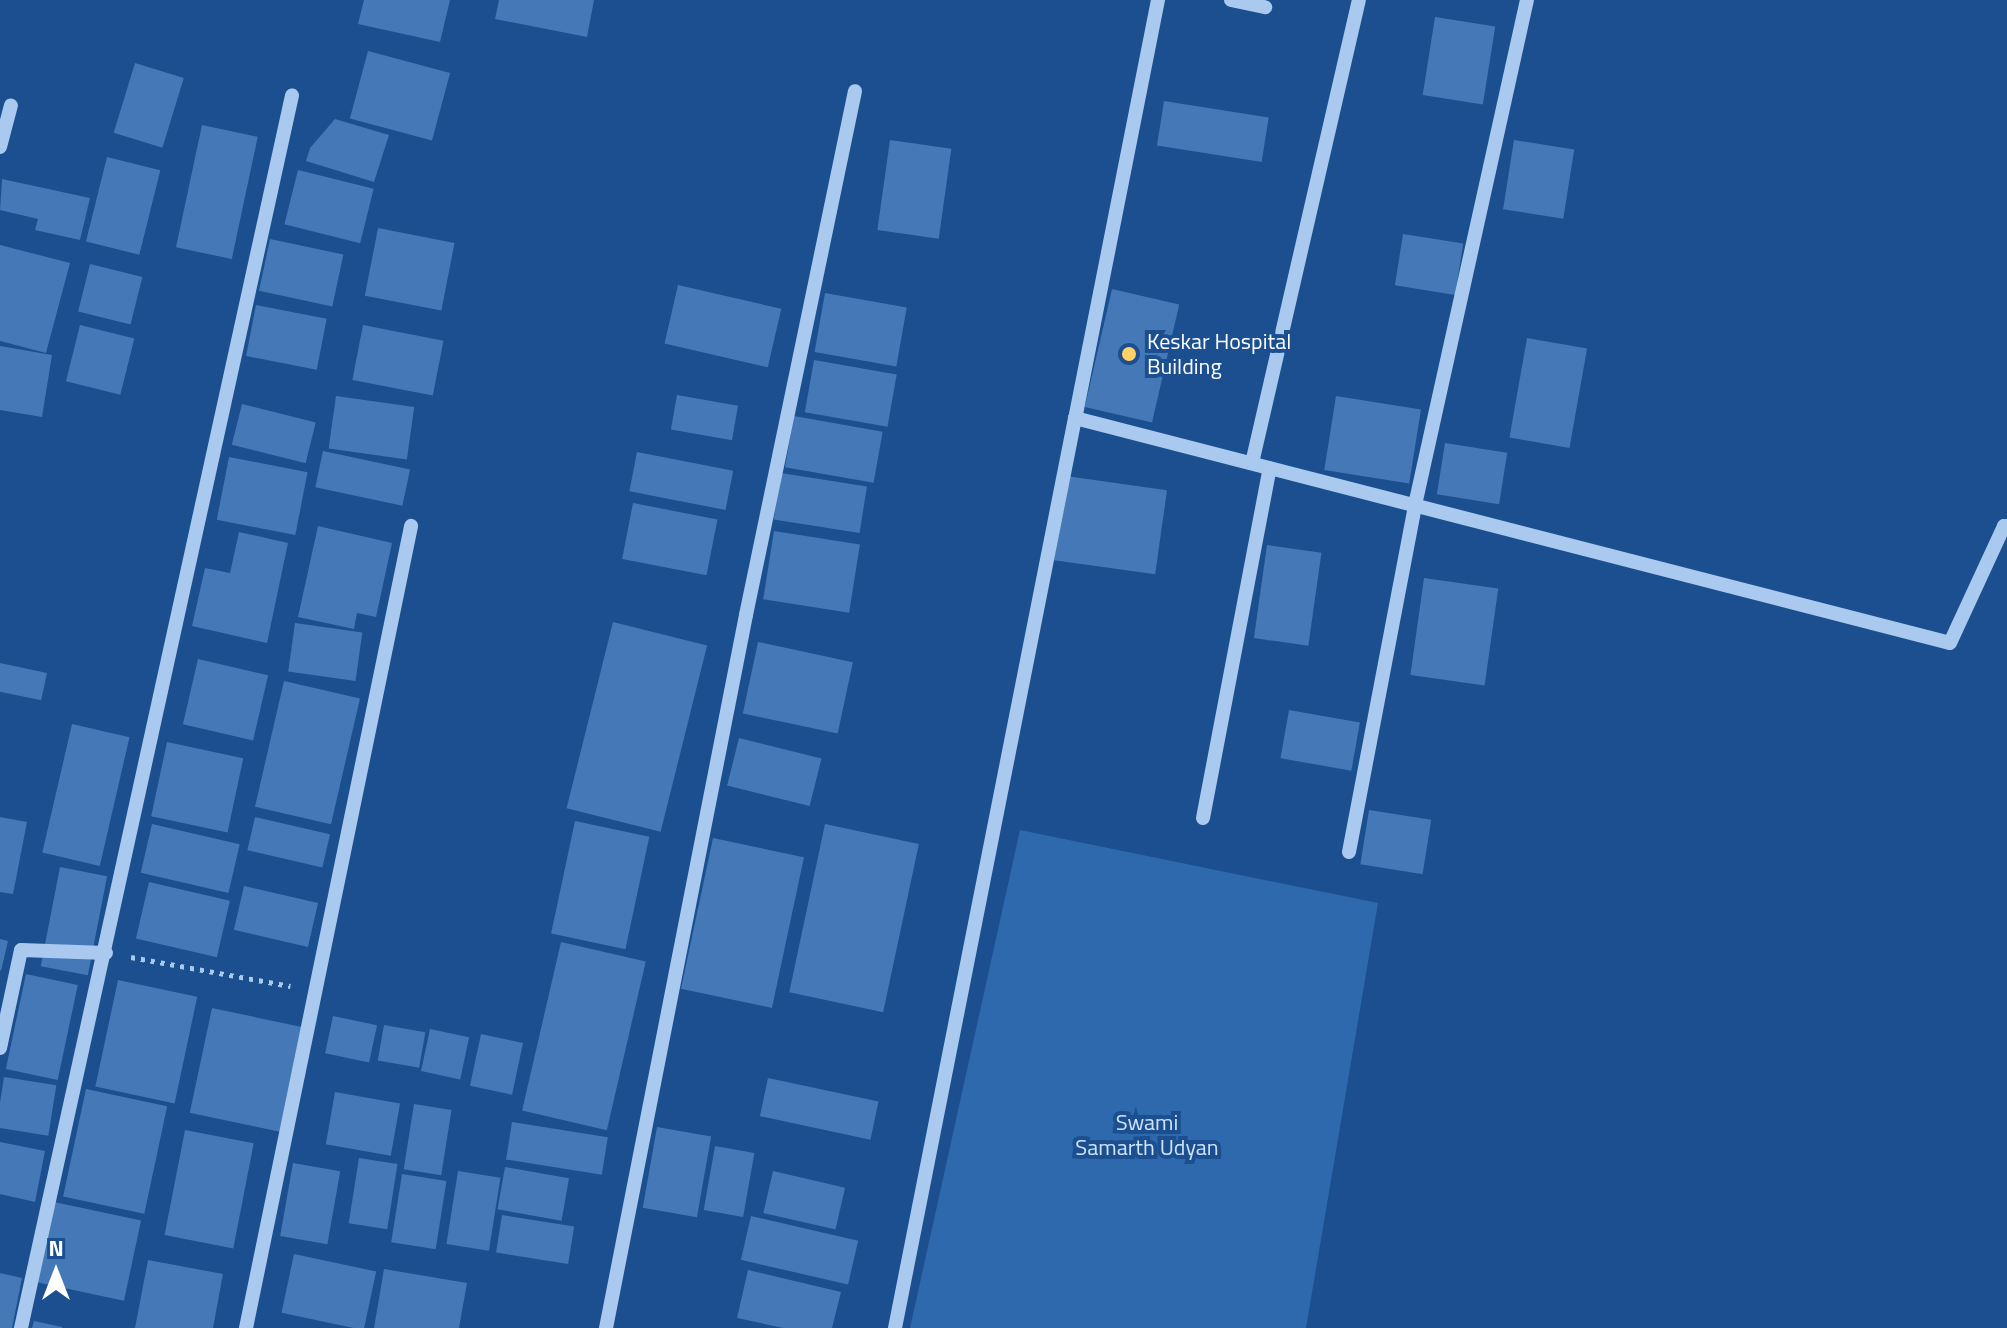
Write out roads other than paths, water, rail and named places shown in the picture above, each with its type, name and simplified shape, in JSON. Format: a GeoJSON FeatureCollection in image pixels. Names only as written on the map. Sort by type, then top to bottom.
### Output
{"type":"FeatureCollection","features":[{"type":"Feature","properties":{"kind":"street"},"geometry":{"type":"LineString","coordinates":[[895,1328],[1158,0]]}},
{"type":"Feature","properties":{"kind":"street"},"geometry":{"type":"LineString","coordinates":[[1231,0],[1265,7]]}},
{"type":"Feature","properties":{"kind":"street"},"geometry":{"type":"LineString","coordinates":[[1252,463],[1359,0]]}},
{"type":"Feature","properties":{"kind":"street"},"geometry":{"type":"LineString","coordinates":[[1349,852],[1415,505],[1527,0]]}},
{"type":"Feature","properties":{"kind":"street"},"geometry":{"type":"LineString","coordinates":[[606,1328],[746,615],[855,91]]}},
{"type":"Feature","properties":{"kind":"street"},"geometry":{"type":"LineString","coordinates":[[21,1328],[106,953],[292,95]]}},
{"type":"Feature","properties":{"kind":"street"},"geometry":{"type":"LineString","coordinates":[[0,147],[11,105]]}},
{"type":"Feature","properties":{"kind":"street"},"geometry":{"type":"LineString","coordinates":[[1075,418],[1950,643],[2004,526],[2007,527]]}},
{"type":"Feature","properties":{"kind":"street"},"geometry":{"type":"LineString","coordinates":[[1203,818],[1270,468]]}},
{"type":"Feature","properties":{"kind":"street"},"geometry":{"type":"LineString","coordinates":[[246,1328],[411,526]]}},
{"type":"Feature","properties":{"kind":"street"},"geometry":{"type":"LineString","coordinates":[[0,1048],[21,950],[106,953]]}},
{"type":"Feature","properties":{"kind":"place","name":"Keskar Hospital Building"},"geometry":{"type":"Point","coordinates":[1129,354]}},
{"type":"Feature","properties":{"kind":"park label","name":"Swami Samarth Udyan"},"geometry":{"type":"Point","coordinates":[1147,1134]}}]}
